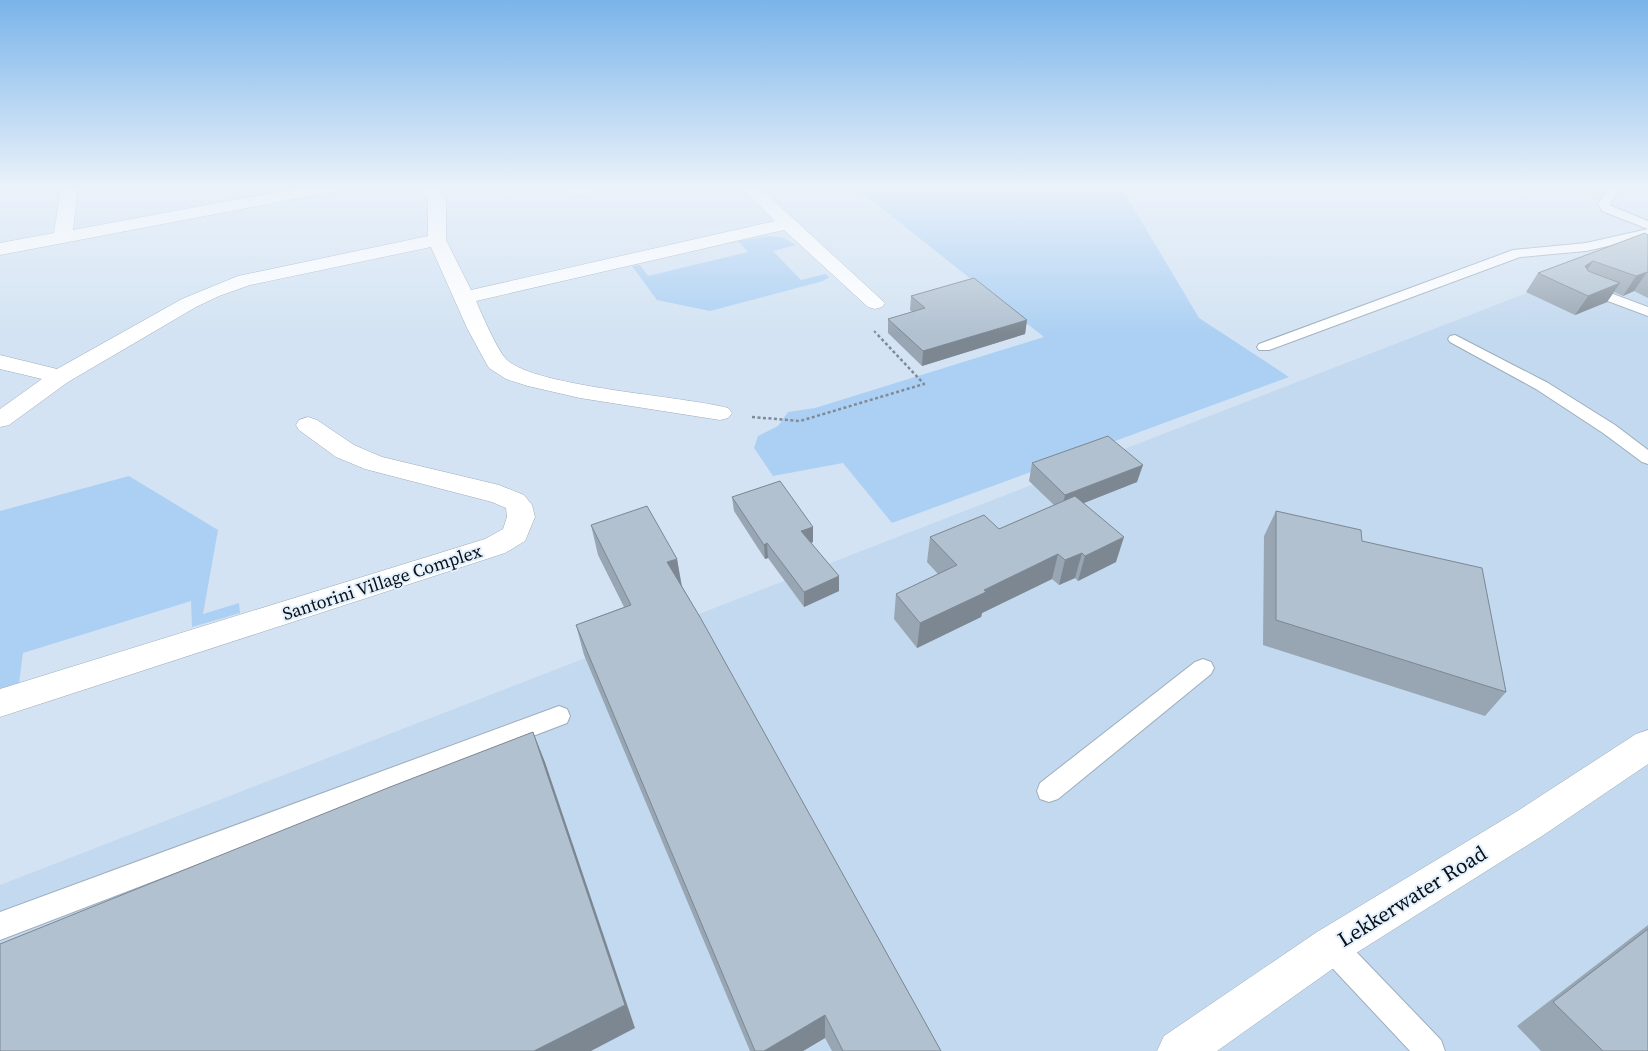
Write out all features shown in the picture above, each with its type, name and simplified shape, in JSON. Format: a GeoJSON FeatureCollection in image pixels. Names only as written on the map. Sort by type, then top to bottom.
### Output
{"type":"FeatureCollection","features":[{"type":"Feature","properties":{"kind":"street"},"geometry":{"type":"LineString","coordinates":[[0,249],[63,236]]}},
{"type":"Feature","properties":{"kind":"street"},"geometry":{"type":"LineString","coordinates":[[437,236],[437,240],[494,360],[514,374],[580,391],[720,413]]}},
{"type":"Feature","properties":{"kind":"street"},"geometry":{"type":"LineString","coordinates":[[464,298],[735,236]]}},
{"type":"Feature","properties":{"kind":"street"},"geometry":{"type":"LineString","coordinates":[[801,236],[875,303]]}},
{"type":"Feature","properties":{"kind":"street"},"geometry":{"type":"LineString","coordinates":[[0,420],[60,377],[189,303],[212,292],[245,280],[437,240]]}},
{"type":"Feature","properties":{"kind":"street"},"geometry":{"type":"LineString","coordinates":[[0,362],[60,377]]}},
{"type":"Feature","properties":{"kind":"street","name":"Santorini Village Complex"},"geometry":{"type":"LineString","coordinates":[[0,703],[495,546],[512,537],[519,527],[520,510],[515,501],[499,494],[390,469],[367,461],[345,451],[308,425]]}},
{"type":"Feature","properties":{"kind":"street","name":"Lekkerwater Road"},"geometry":{"type":"LineString","coordinates":[[1179,1051],[1331,946],[1644,753]]}},
{"type":"Feature","properties":{"kind":"lane"},"geometry":{"type":"LineString","coordinates":[[1264,347],[1518,254],[1586,247],[1635,236]]}},
{"type":"Feature","properties":{"kind":"lane"},"geometry":{"type":"LineString","coordinates":[[1582,286],[1648,312]]}},
{"type":"Feature","properties":{"kind":"lane"},"geometry":{"type":"LineString","coordinates":[[1455,339],[1542,386],[1648,458]]}},
{"type":"Feature","properties":{"kind":"lane"},"geometry":{"type":"LineString","coordinates":[[1049,792],[1203,668]]}},
{"type":"Feature","properties":{"kind":"lane"},"geometry":{"type":"LineString","coordinates":[[0,926],[559,716]]}},
{"type":"Feature","properties":{"kind":"lane"},"geometry":{"type":"LineString","coordinates":[[1331,946],[1430,1051]]}},
{"type":"Feature","properties":{"kind":"path"},"geometry":{"type":"LineString","coordinates":[[720,413],[800,421],[924,384],[873,329],[875,303]]}},
{"type":"Feature","properties":{"kind":"shaded area"},"geometry":{"type":"Polygon","coordinates":[[[770,236],[784,238],[796,245],[773,251],[801,280],[825,274],[829,277],[823,281],[710,311],[657,300],[632,266],[640,265],[648,276],[748,252],[738,241],[770,236]]]}},
{"type":"Feature","properties":{"kind":"shaded area"},"geometry":{"type":"Polygon","coordinates":[[[917,236],[1150,236],[1199,318],[1289,377],[892,523],[843,463],[773,476],[754,448],[758,436],[778,426],[788,412],[815,408],[1044,337],[917,236]]]}},
{"type":"Feature","properties":{"kind":"shaded area"},"geometry":{"type":"Polygon","coordinates":[[[1648,246],[1648,1051],[0,1051],[0,885],[1648,246]]]}},
{"type":"Feature","properties":{"kind":"shaded area"},"geometry":{"type":"Polygon","coordinates":[[[129,476],[218,530],[203,614],[239,603],[240,613],[192,627],[191,601],[23,653],[19,684],[0,691],[0,511],[129,476]]]}},
{"type":"Feature","properties":{"kind":"building"},"geometry":{"type":"Polygon","coordinates":[[[1637,236],[1648,236],[1648,273],[1636,276],[1593,261],[1585,266],[1588,271],[1620,283],[1588,296],[1538,273],[1637,236]]]}},
{"type":"Feature","properties":{"kind":"building"},"geometry":{"type":"Polygon","coordinates":[[[974,278],[1027,320],[923,351],[888,319],[925,308],[911,296],[974,278]]]}},
{"type":"Feature","properties":{"kind":"building"},"geometry":{"type":"Polygon","coordinates":[[[1108,436],[1143,465],[1065,495],[1032,463],[1108,436]]]}},
{"type":"Feature","properties":{"kind":"building"},"geometry":{"type":"Polygon","coordinates":[[[780,481],[813,527],[801,531],[839,576],[804,592],[767,543],[764,545],[732,497],[780,481]]]}},
{"type":"Feature","properties":{"kind":"building"},"geometry":{"type":"Polygon","coordinates":[[[1075,496],[1124,537],[1085,556],[1082,553],[1065,560],[1058,554],[984,590],[986,592],[920,623],[896,594],[957,565],[930,537],[984,515],[999,529],[1075,496]]]}},
{"type":"Feature","properties":{"kind":"building"},"geometry":{"type":"Polygon","coordinates":[[[647,506],[677,559],[667,562],[700,617],[941,1051],[843,1051],[825,1015],[764,1051],[755,1051],[576,625],[631,605],[591,525],[647,506]]]}},
{"type":"Feature","properties":{"kind":"building"},"geometry":{"type":"Polygon","coordinates":[[[1276,511],[1361,530],[1362,541],[1482,568],[1506,692],[1276,620],[1276,511]]]}},
{"type":"Feature","properties":{"kind":"building"},"geometry":{"type":"Polygon","coordinates":[[[533,732],[625,1005],[534,1051],[0,1051],[0,944],[390,787],[533,732]]]}},
{"type":"Feature","properties":{"kind":"building"},"geometry":{"type":"Polygon","coordinates":[[[1648,929],[1648,1051],[1603,1051],[1553,1002],[1648,929]]]}}]}
